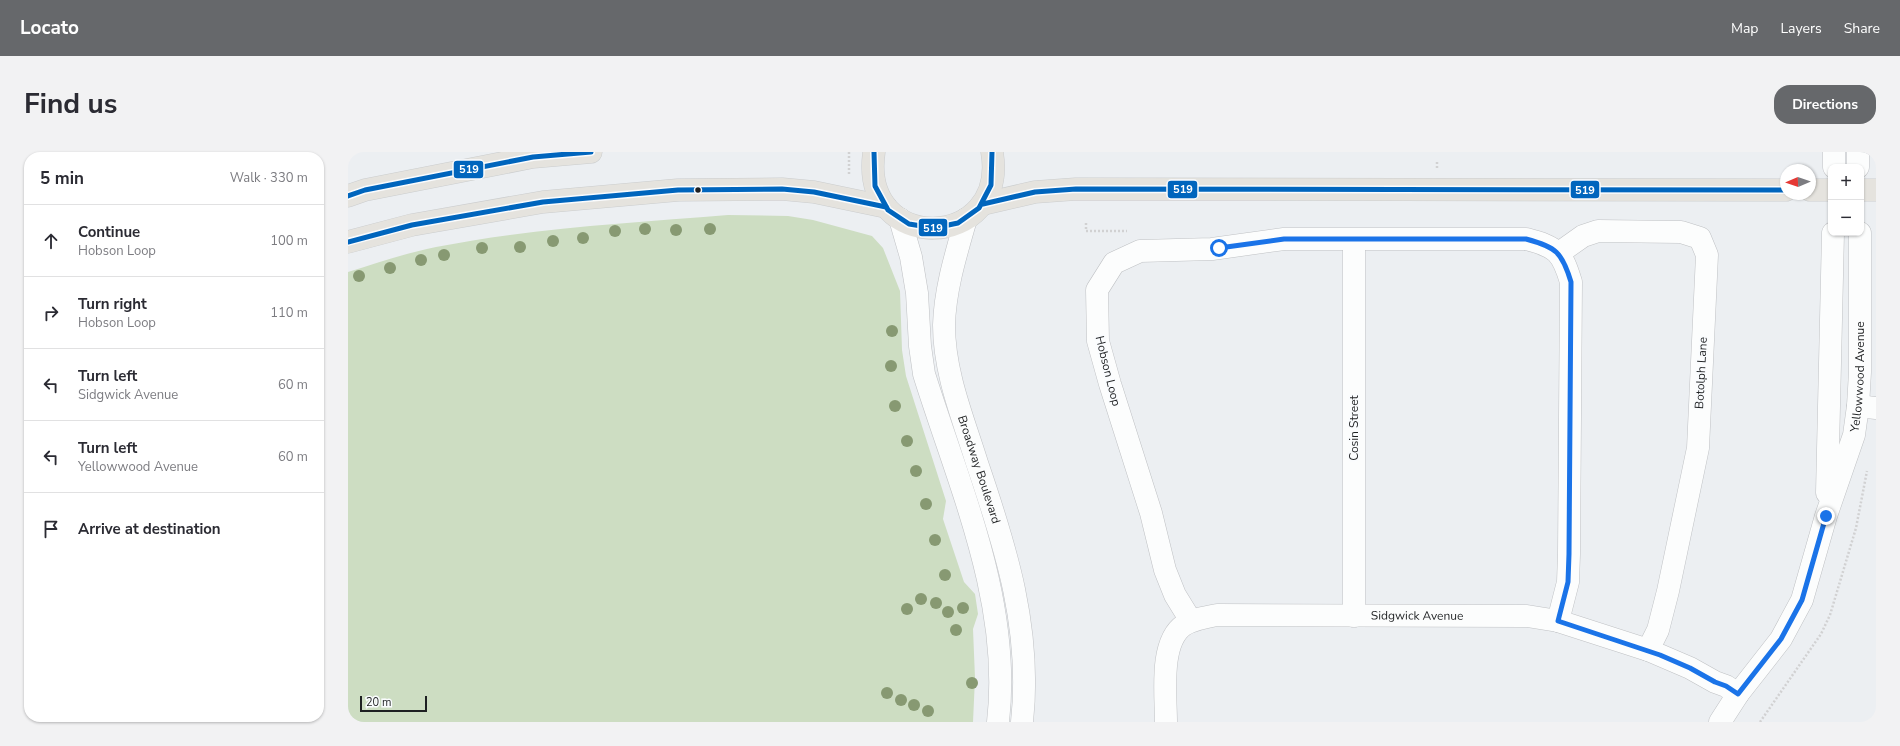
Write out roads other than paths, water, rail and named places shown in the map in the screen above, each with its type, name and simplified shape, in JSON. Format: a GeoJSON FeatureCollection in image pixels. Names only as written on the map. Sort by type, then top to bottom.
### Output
{"type":"FeatureCollection","features":[{"type":"Feature","properties":{"kind":"main road"},"geometry":{"type":"LineString","coordinates":[[354,190],[533,158],[591,152]]}},
{"type":"Feature","properties":{"kind":"main road"},"geometry":{"type":"LineString","coordinates":[[874,152],[872,169],[875,189],[893,213]]}},
{"type":"Feature","properties":{"kind":"main road"},"geometry":{"type":"LineString","coordinates":[[348,242],[412,224],[543,202],[678,190],[720,188],[782,189],[814,192],[893,213],[917,227],[935,229],[953,226],[966,219],[983,204],[992,186],[995,167],[992,152]]}},
{"type":"Feature","properties":{"kind":"main road"},"geometry":{"type":"LineString","coordinates":[[983,204],[1035,192],[1076,189],[1780,190]]}},
{"type":"Feature","properties":{"kind":"main road"},"geometry":{"type":"LineString","coordinates":[[1816,190],[1828,190]]}},
{"type":"Feature","properties":{"kind":"main road"},"geometry":{"type":"LineString","coordinates":[[1864,190],[1876,190]]}},
{"type":"Feature","properties":{"kind":"street"},"geometry":{"type":"LineString","coordinates":[[1834,152],[1834,164]]}},
{"type":"Feature","properties":{"kind":"street"},"geometry":{"type":"LineString","coordinates":[[1858,152],[1858,164]]}},
{"type":"Feature","properties":{"kind":"street","name":"Broadway Boulevard"},"geometry":{"type":"LineString","coordinates":[[893,213],[911,257],[919,317],[920,346],[924,374],[987,572],[995,616],[1000,660],[1000,703],[998,722]]}},
{"type":"Feature","properties":{"kind":"street","name":"Broadway Boulevard"},"geometry":{"type":"LineString","coordinates":[[966,219],[946,297],[944,326],[946,354],[953,390],[993,510],[1013,579],[1019,610],[1024,658],[1022,722]]}},
{"type":"Feature","properties":{"kind":"street","name":"Botolph Lane"},"geometry":{"type":"LineString","coordinates":[[1559,253],[1583,236],[1598,231],[1681,232],[1700,238],[1707,255],[1698,448],[1668,591],[1658,630],[1648,650]]}},
{"type":"Feature","properties":{"kind":"street","name":"Yellowwood Avenue"},"geometry":{"type":"LineString","coordinates":[[1826,516],[1833,236]]}},
{"type":"Feature","properties":{"kind":"street","name":"Yellowwood Avenue"},"geometry":{"type":"LineString","coordinates":[[1720,722],[1738,694],[1781,639],[1802,600],[1826,516],[1854,435],[1867,407],[1860,372],[1860,236]]}},
{"type":"Feature","properties":{"kind":"street","name":"Hobson Loop"},"geometry":{"type":"LineString","coordinates":[[1191,621],[1175,595],[1165,570],[1151,513],[1098,341],[1097,290],[1114,263],[1140,251],[1212,249],[1284,239],[1526,239],[1543,244],[1559,253]]}},
{"type":"Feature","properties":{"kind":"street","name":"Cosin Street"},"geometry":{"type":"LineString","coordinates":[[1354,240],[1354,616]]}},
{"type":"Feature","properties":{"kind":"street"},"geometry":{"type":"LineString","coordinates":[[1558,621],[1568,582],[1571,298],[1571,282],[1566,266],[1559,253]]}},
{"type":"Feature","properties":{"kind":"street","name":"Sidgwick Avenue"},"geometry":{"type":"LineString","coordinates":[[1166,722],[1166,659],[1172,640],[1183,626],[1191,621],[1217,615],[1527,616],[1558,621],[1648,650],[1690,668],[1715,682],[1726,686],[1738,694]]}}]}
